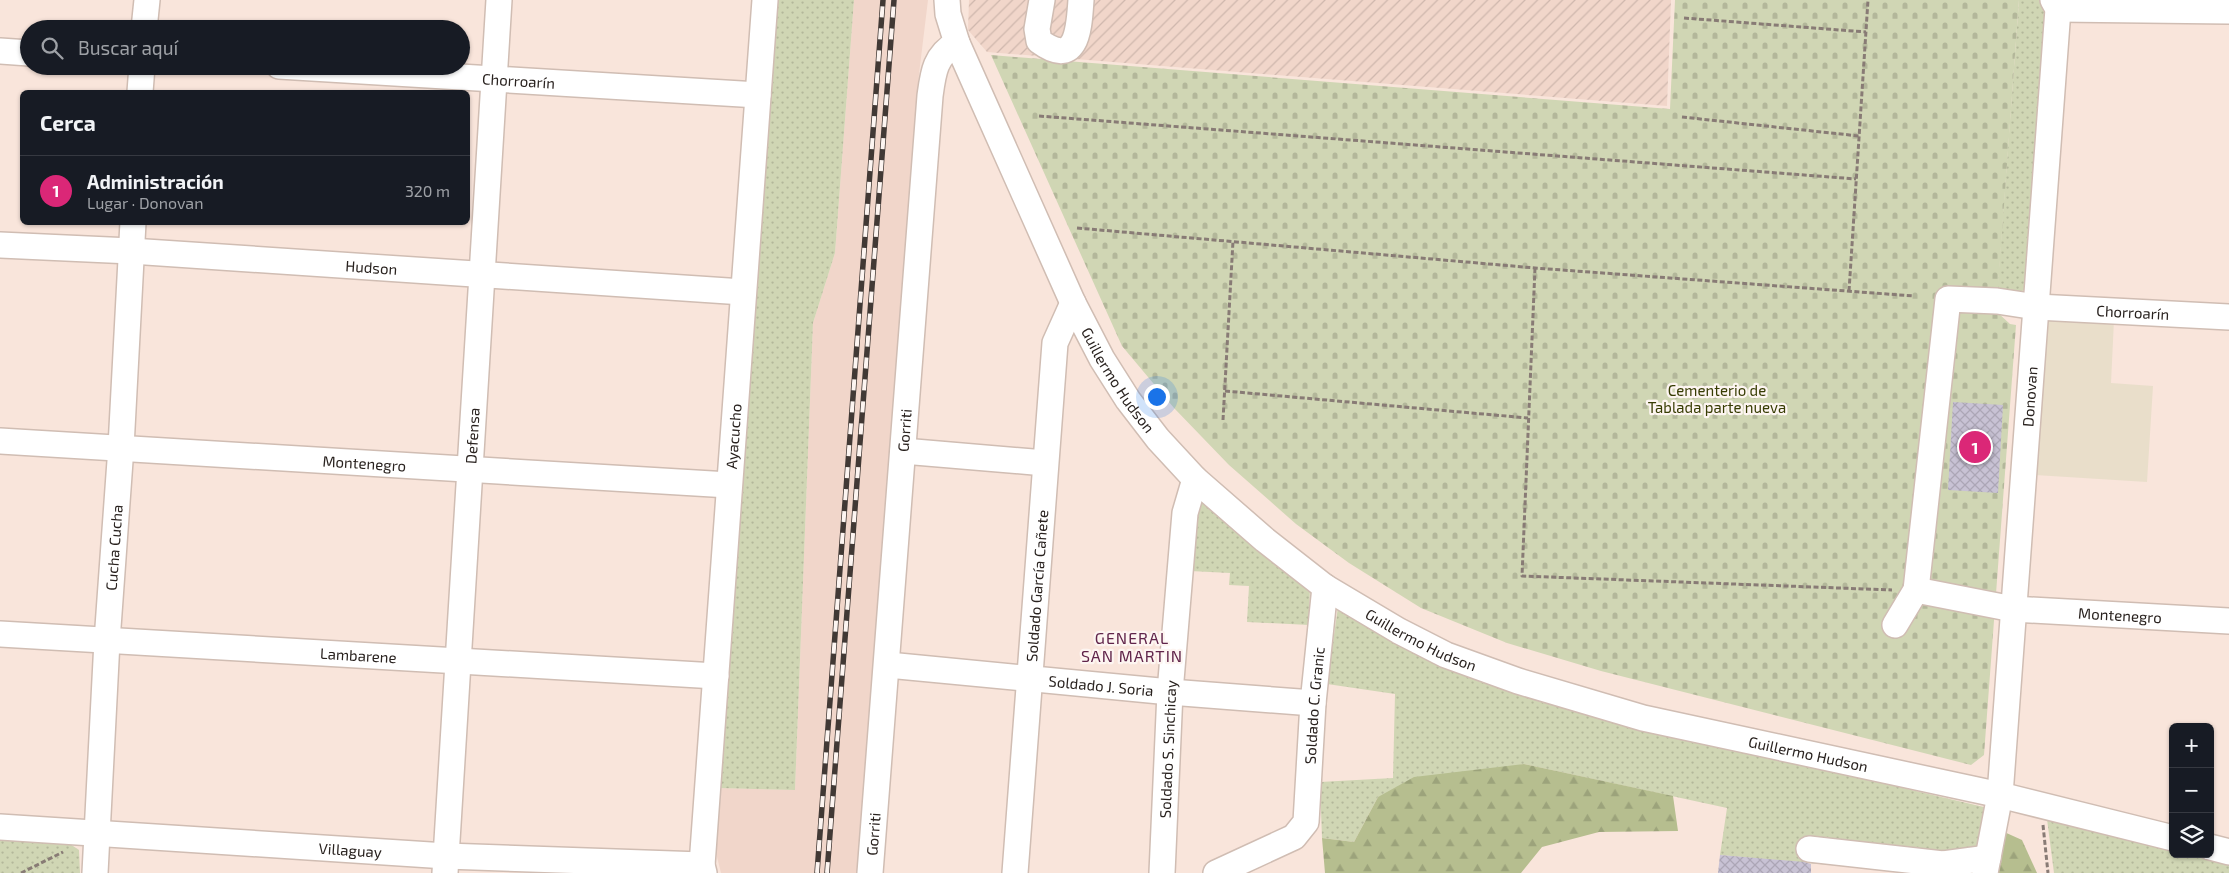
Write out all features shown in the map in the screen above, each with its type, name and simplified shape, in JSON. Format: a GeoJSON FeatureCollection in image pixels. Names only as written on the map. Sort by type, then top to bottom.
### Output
{"type":"FeatureCollection","features":[{"type":"Feature","properties":{"kind":"street"},"geometry":{"type":"LineString","coordinates":[[145,20],[146,0]]}},
{"type":"Feature","properties":{"kind":"street","name":"Defensa"},"geometry":{"type":"LineString","coordinates":[[445,865],[460,660],[499,0]]}},
{"type":"Feature","properties":{"kind":"street","name":"Ayacucho"},"geometry":{"type":"LineString","coordinates":[[703,869],[765,0]]}},
{"type":"Feature","properties":{"kind":"street"},"geometry":{"type":"LineString","coordinates":[[947,0],[948,14],[957,43]]}},
{"type":"Feature","properties":{"kind":"street"},"geometry":{"type":"LineString","coordinates":[[1042,0],[1038,30],[1039,41],[1048,48],[1062,50],[1071,46],[1078,38],[1081,0]]}},
{"type":"Feature","properties":{"kind":"street"},"geometry":{"type":"LineString","coordinates":[[2056,4],[2229,11]]}},
{"type":"Feature","properties":{"kind":"street","name":"Donovan"},"geometry":{"type":"LineString","coordinates":[[1986,866],[2000,795],[2037,307],[2056,4]]}},
{"type":"Feature","properties":{"kind":"street","name":"Guillermo Hudson"},"geometry":{"type":"LineString","coordinates":[[957,43],[1073,303],[1102,359],[1128,400],[1158,439],[1194,478],[1266,540],[1325,587],[1398,631],[1438,651],[1518,681],[1643,718],[2000,795],[2169,837]]}},
{"type":"Feature","properties":{"kind":"street","name":"Gorriti"},"geometry":{"type":"LineString","coordinates":[[870,873],[888,665],[902,451],[930,96],[936,66],[944,50],[957,43]]}},
{"type":"Feature","properties":{"kind":"street"},"geometry":{"type":"LineString","coordinates":[[0,51],[20,52]]}},
{"type":"Feature","properties":{"kind":"street"},"geometry":{"type":"LineString","coordinates":[[140,90],[141,75]]}},
{"type":"Feature","properties":{"kind":"street","name":"Chorroarín"},"geometry":{"type":"LineString","coordinates":[[440,75],[758,94]]}},
{"type":"Feature","properties":{"kind":"street","name":"Cucha Cucha"},"geometry":{"type":"LineString","coordinates":[[94,873],[107,641],[122,447],[133,225]]}},
{"type":"Feature","properties":{"kind":"street","name":"Hudson"},"geometry":{"type":"LineString","coordinates":[[0,245],[131,251],[743,292]]}},
{"type":"Feature","properties":{"kind":"street","name":"Chorroarín"},"geometry":{"type":"LineString","coordinates":[[1904,590],[1948,300],[1997,301],[2037,307],[2229,317]]}},
{"type":"Feature","properties":{"kind":"street","name":"Soldado García Cañete"},"geometry":{"type":"LineString","coordinates":[[1015,873],[1054,343],[1073,303]]}},
{"type":"Feature","properties":{"kind":"street","name":"Montenegro"},"geometry":{"type":"LineString","coordinates":[[0,441],[729,485]]}},
{"type":"Feature","properties":{"kind":"street"},"geometry":{"type":"LineString","coordinates":[[902,451],[1044,463]]}},
{"type":"Feature","properties":{"kind":"street","name":"Soldado S. Sinchicay"},"geometry":{"type":"LineString","coordinates":[[1162,873],[1170,692],[1185,513],[1194,478]]}},
{"type":"Feature","properties":{"kind":"street","name":"Soldado C. Granic"},"geometry":{"type":"LineString","coordinates":[[1216,873],[1294,837],[1306,822],[1313,703],[1325,587]]}},
{"type":"Feature","properties":{"kind":"street"},"geometry":{"type":"LineString","coordinates":[[1896,625],[1904,590]]}},
{"type":"Feature","properties":{"kind":"street","name":"Montenegro"},"geometry":{"type":"LineString","coordinates":[[1904,590],[2013,609],[2229,621]]}},
{"type":"Feature","properties":{"kind":"street","name":"Lambarene"},"geometry":{"type":"LineString","coordinates":[[0,634],[716,676]]}},
{"type":"Feature","properties":{"kind":"street","name":"Soldado J. Soria"},"geometry":{"type":"LineString","coordinates":[[888,665],[1170,692],[1313,703]]}},
{"type":"Feature","properties":{"kind":"street","name":"Villaguay"},"geometry":{"type":"LineString","coordinates":[[0,827],[445,865],[703,869]]}},
{"type":"Feature","properties":{"kind":"street"},"geometry":{"type":"LineString","coordinates":[[2214,848],[2229,852]]}},
{"type":"Feature","properties":{"kind":"street"},"geometry":{"type":"LineString","coordinates":[[1810,849],[1943,864],[1986,866]]}},
{"type":"Feature","properties":{"kind":"path"},"geometry":{"type":"LineString","coordinates":[[1849,291],[1868,0]]}},
{"type":"Feature","properties":{"kind":"path"},"geometry":{"type":"LineString","coordinates":[[1684,18],[1866,32]]}},
{"type":"Feature","properties":{"kind":"path"},"geometry":{"type":"LineString","coordinates":[[1039,116],[1856,179]]}},
{"type":"Feature","properties":{"kind":"path"},"geometry":{"type":"LineString","coordinates":[[1682,117],[1859,136]]}},
{"type":"Feature","properties":{"kind":"path"},"geometry":{"type":"LineString","coordinates":[[1077,228],[1535,268],[1914,296]]}},
{"type":"Feature","properties":{"kind":"path"},"geometry":{"type":"LineString","coordinates":[[1224,420],[1233,241]]}},
{"type":"Feature","properties":{"kind":"path"},"geometry":{"type":"LineString","coordinates":[[1535,268],[1522,576],[1904,590]]}},
{"type":"Feature","properties":{"kind":"path"},"geometry":{"type":"LineString","coordinates":[[1225,391],[1528,418]]}},
{"type":"Feature","properties":{"kind":"path"},"geometry":{"type":"LineString","coordinates":[[2042,805],[2048,873]]}},
{"type":"Feature","properties":{"kind":"shaded area"},"geometry":{"type":"Polygon","coordinates":[[[854,0],[928,0],[919,74],[861,873],[721,873],[715,849],[717,788],[795,790],[813,323],[835,253],[854,0]]]}},
{"type":"Feature","properties":{"kind":"shaded area"},"geometry":{"type":"Polygon","coordinates":[[[969,0],[1671,0],[1667,106],[987,52],[968,30],[969,0]]]}},
{"type":"Feature","properties":{"kind":"shaded area"},"geometry":{"type":"Polygon","coordinates":[[[2058,316],[2114,320],[2111,383],[2153,386],[2147,482],[2035,475],[2044,328],[2048,321],[2058,316]]]}},
{"type":"Feature","properties":{"kind":"green space"},"geometry":{"type":"Polygon","coordinates":[[[770,0],[854,0],[835,253],[813,323],[795,790],[717,788],[770,0]]]}},
{"type":"Feature","properties":{"kind":"green space","name":"Cementerio de Tablada parte nueva"},"geometry":{"type":"Polygon","coordinates":[[[1675,0],[2019,0],[1997,301],[1997,312],[2010,324],[2016,325],[1984,755],[1971,765],[1601,671],[1507,643],[1421,608],[1349,563],[1296,524],[1229,465],[1174,408],[1122,346],[991,55],[1670,109],[1675,0]]]}},
{"type":"Feature","properties":{"kind":"green space"},"geometry":{"type":"Polygon","coordinates":[[[2019,0],[2049,0],[2028,287],[2015,296],[1997,295],[2019,0]]]}},
{"type":"Feature","properties":{"kind":"green space"},"geometry":{"type":"Polygon","coordinates":[[[1200,499],[1310,584],[1309,625],[1247,622],[1249,586],[1229,585],[1230,573],[1190,571],[1194,506],[1200,499]]]}},
{"type":"Feature","properties":{"kind":"green space"},"geometry":{"type":"Polygon","coordinates":[[[1338,607],[1623,722],[1988,808],[1977,852],[1919,873],[1720,855],[1727,808],[1524,764],[1378,797],[1354,842],[1322,838],[1320,782],[1393,778],[1395,694],[1327,684],[1338,607]]]}},
{"type":"Feature","properties":{"kind":"green space"},"geometry":{"type":"Polygon","coordinates":[[[1524,764],[1673,796],[1678,831],[1599,832],[1542,847],[1521,873],[1325,873],[1322,838],[1354,842],[1378,797],[1414,777],[1524,764]]]}},
{"type":"Feature","properties":{"kind":"green space"},"geometry":{"type":"Polygon","coordinates":[[[2047,819],[2169,848],[2169,858],[2209,858],[2229,863],[2229,873],[2054,873],[2047,819]]]}},
{"type":"Feature","properties":{"kind":"green space"},"geometry":{"type":"Polygon","coordinates":[[[2002,831],[2022,840],[2037,873],[1994,873],[2002,831]]]}},
{"type":"Feature","properties":{"kind":"green space"},"geometry":{"type":"Polygon","coordinates":[[[0,840],[70,844],[79,850],[80,873],[0,873],[0,840]]]}},
{"type":"Feature","properties":{"kind":"building"},"geometry":{"type":"Polygon","coordinates":[[[1953,402],[2003,405],[1998,493],[1948,490],[1953,402]]]}},
{"type":"Feature","properties":{"kind":"building"},"geometry":{"type":"Polygon","coordinates":[[[1720,855],[1805,862],[1811,864],[1811,873],[1718,873],[1720,855]]]}},
{"type":"Feature","properties":{"kind":"railway"},"geometry":{"type":"LineString","coordinates":[[817,873],[883,0]]}},
{"type":"Feature","properties":{"kind":"railway"},"geometry":{"type":"LineString","coordinates":[[827,873],[894,0]]}},
{"type":"Feature","properties":{"kind":"place","name":"Administración"},"geometry":{"type":"Point","coordinates":[1975,447]}},
{"type":"Feature","properties":{"kind":"district","name":"GENERAL SAN MARTIN"},"geometry":{"type":"Point","coordinates":[1132,646]}}]}
